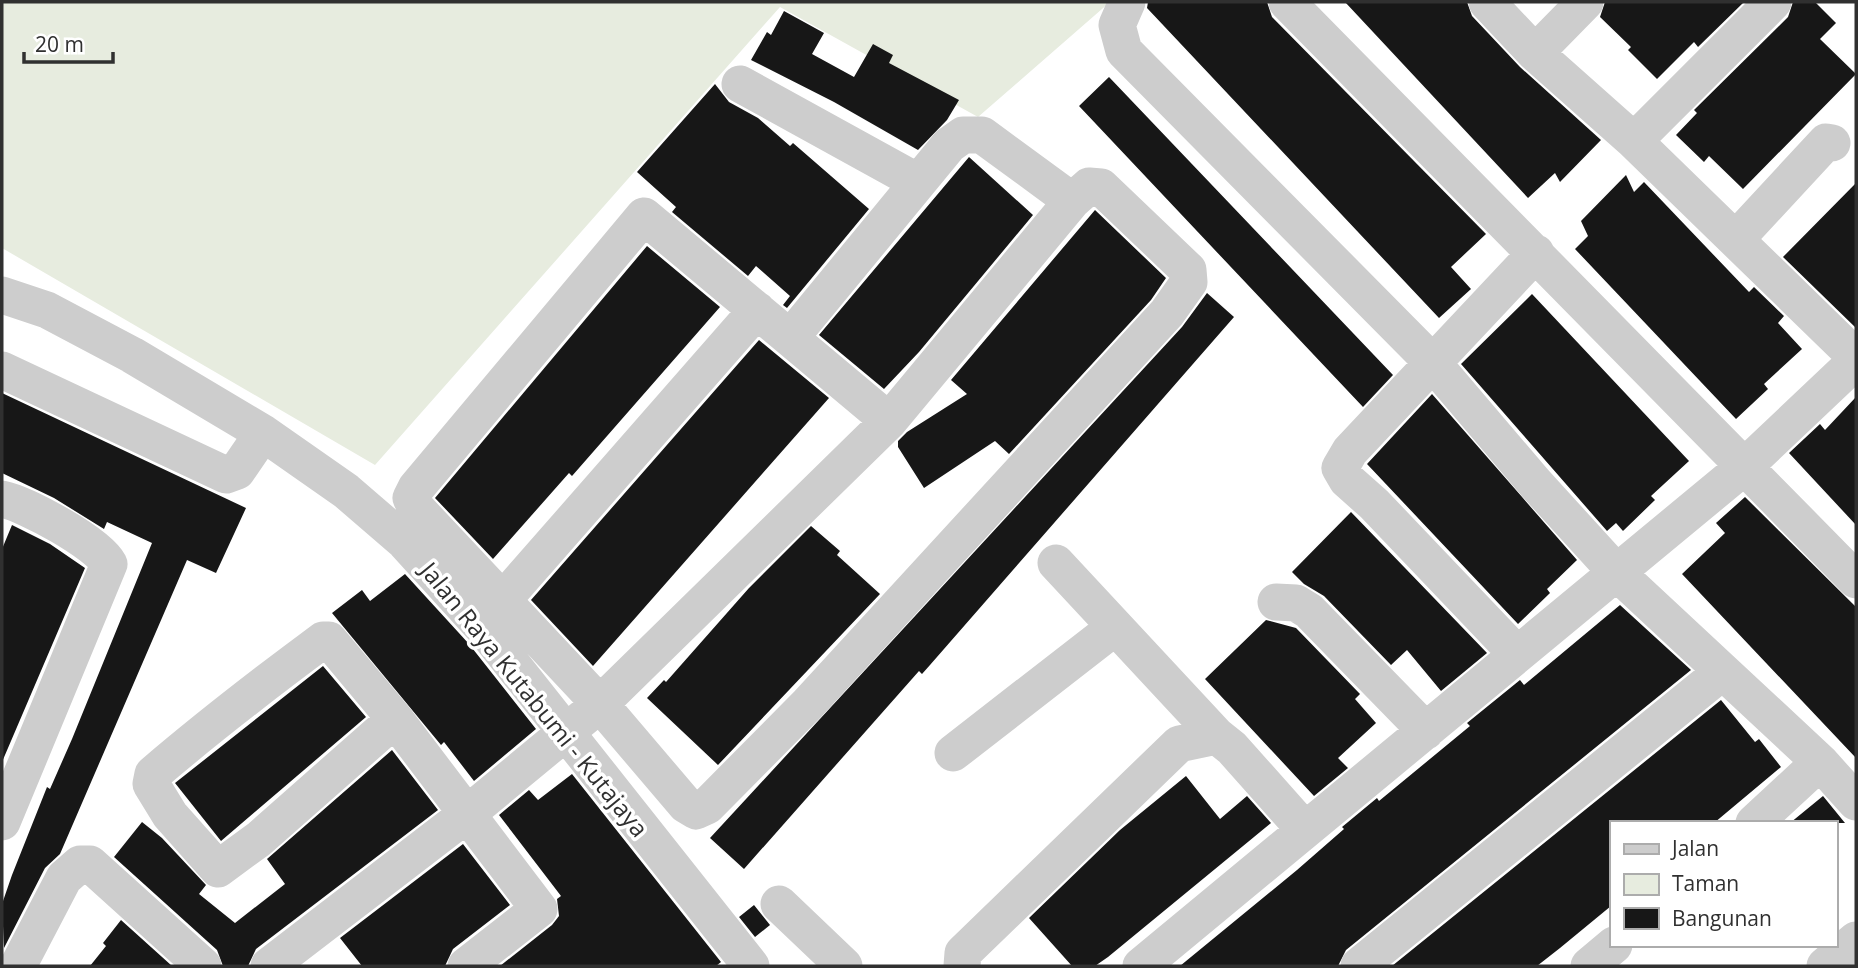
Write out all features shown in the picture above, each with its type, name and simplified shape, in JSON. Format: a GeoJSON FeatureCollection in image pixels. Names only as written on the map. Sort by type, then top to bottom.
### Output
{"type":"FeatureCollection","features":[{"type":"Feature","properties":{"kind":"street"},"geometry":{"type":"LineString","coordinates":[[1127,2],[1117,24],[1124,51],[1432,362],[1535,483],[1617,573],[1820,762],[1856,802]]}},
{"type":"Feature","properties":{"kind":"street"},"geometry":{"type":"LineString","coordinates":[[1287,2],[1744,467],[1854,574]]}},
{"type":"Feature","properties":{"kind":"street"},"geometry":{"type":"LineString","coordinates":[[1141,966],[1744,467],[1856,359],[1737,238],[1535,53],[1487,2]]}},
{"type":"Feature","properties":{"kind":"street"},"geometry":{"type":"LineString","coordinates":[[1535,53],[1585,2]]}},
{"type":"Feature","properties":{"kind":"street"},"geometry":{"type":"LineString","coordinates":[[1634,141],[1773,2]]}},
{"type":"Feature","properties":{"kind":"street"},"geometry":{"type":"LineString","coordinates":[[740,84],[916,181]]}},
{"type":"Feature","properties":{"kind":"street"},"geometry":{"type":"LineString","coordinates":[[791,337],[916,181],[949,145],[963,135],[982,135],[1072,201]]}},
{"type":"Feature","properties":{"kind":"street"},"geometry":{"type":"LineString","coordinates":[[1737,238],[1826,142],[1832,143]]}},
{"type":"Feature","properties":{"kind":"street"},"geometry":{"type":"LineString","coordinates":[[269,966],[467,814],[600,704],[889,421],[1072,201],[1089,186],[1101,187],[1184,263],[1189,282],[1167,313],[808,704],[707,806],[696,811],[686,805],[600,704],[416,508],[411,498],[416,488],[643,216],[889,421]]}},
{"type":"Feature","properties":{"kind":"street"},"geometry":{"type":"LineString","coordinates":[[1517,654],[1374,504],[1347,480],[1340,468],[1342,460],[1536,253]]}},
{"type":"Feature","properties":{"kind":"street","name":"Jalan Raya Kutabumi - Kutajaya"},"geometry":{"type":"LineString","coordinates":[[2,295],[47,310],[108,342],[263,433],[346,491],[404,541],[485,630],[751,966]]}},
{"type":"Feature","properties":{"kind":"street"},"geometry":{"type":"LineString","coordinates":[[502,601],[757,310]]}},
{"type":"Feature","properties":{"kind":"street"},"geometry":{"type":"LineString","coordinates":[[2,370],[226,475],[237,471],[263,433]]}},
{"type":"Feature","properties":{"kind":"street"},"geometry":{"type":"LineString","coordinates":[[2,499],[88,541],[103,553],[109,564],[2,822]]}},
{"type":"Feature","properties":{"kind":"street"},"geometry":{"type":"LineString","coordinates":[[1056,563],[1306,830]]}},
{"type":"Feature","properties":{"kind":"street"},"geometry":{"type":"LineString","coordinates":[[1276,602],[1296,603],[1309,611],[1426,731]]}},
{"type":"Feature","properties":{"kind":"street"},"geometry":{"type":"LineString","coordinates":[[953,752],[1114,628]]}},
{"type":"Feature","properties":{"kind":"street"},"geometry":{"type":"LineString","coordinates":[[395,719],[259,839],[218,869],[170,815],[151,784],[153,774],[200,735],[326,639],[341,652],[395,719],[539,909],[466,966]]}},
{"type":"Feature","properties":{"kind":"street"},"geometry":{"type":"LineString","coordinates":[[1359,966],[1722,671]]}},
{"type":"Feature","properties":{"kind":"street"},"geometry":{"type":"LineString","coordinates":[[962,966],[963,953],[1179,744],[1217,736]]}},
{"type":"Feature","properties":{"kind":"street"},"geometry":{"type":"LineString","coordinates":[[1756,821],[1820,762]]}},
{"type":"Feature","properties":{"kind":"street"},"geometry":{"type":"LineString","coordinates":[[18,966],[26,945],[64,878],[80,864],[90,864],[203,966]]}},
{"type":"Feature","properties":{"kind":"street"},"geometry":{"type":"LineString","coordinates":[[779,904],[844,966]]}},
{"type":"Feature","properties":{"kind":"street"},"geometry":{"type":"LineString","coordinates":[[1825,966],[1856,940]]}},
{"type":"Feature","properties":{"kind":"street"},"geometry":{"type":"LineString","coordinates":[[1589,966],[1612,947]]}},
{"type":"Feature","properties":{"kind":"green space"},"geometry":{"type":"Polygon","coordinates":[[[2,2],[1110,2],[978,117],[780,7],[375,465],[2,248],[2,2]]]}},
{"type":"Feature","properties":{"kind":"building"},"geometry":{"type":"Polygon","coordinates":[[[1148,2],[1267,2],[1272,17],[1486,234],[1451,267],[1471,289],[1439,318],[1147,8],[1148,2]]]}},
{"type":"Feature","properties":{"kind":"building"},"geometry":{"type":"Polygon","coordinates":[[[1345,2],[1467,2],[1472,16],[1520,67],[1601,140],[1560,182],[1555,173],[1528,198],[1345,2]]]}},
{"type":"Feature","properties":{"kind":"building"},"geometry":{"type":"Polygon","coordinates":[[[1605,2],[1744,2],[1698,47],[1694,42],[1657,79],[1628,50],[1631,47],[1600,17],[1605,2]]]}},
{"type":"Feature","properties":{"kind":"building"},"geometry":{"type":"Polygon","coordinates":[[[1793,2],[1815,2],[1836,23],[1820,39],[1856,74],[1743,189],[1709,156],[1704,162],[1676,135],[1697,113],[1694,110],[1788,17],[1793,2]]]}},
{"type":"Feature","properties":{"kind":"building"},"geometry":{"type":"Polygon","coordinates":[[[784,11],[824,33],[812,54],[854,77],[873,44],[893,55],[889,63],[959,100],[947,120],[918,150],[834,102],[751,60],[767,32],[771,35],[784,11]]]}},
{"type":"Feature","properties":{"kind":"building"},"geometry":{"type":"Polygon","coordinates":[[[1109,77],[1393,375],[1363,407],[1079,106],[1109,77]]]}},
{"type":"Feature","properties":{"kind":"building"},"geometry":{"type":"Polygon","coordinates":[[[715,84],[729,102],[758,118],[790,146],[793,143],[869,209],[787,308],[783,305],[790,296],[756,266],[748,276],[672,212],[676,207],[637,172],[715,84]]]}},
{"type":"Feature","properties":{"kind":"building"},"geometry":{"type":"Polygon","coordinates":[[[969,157],[1033,215],[919,352],[884,389],[819,335],[969,157]]]}},
{"type":"Feature","properties":{"kind":"building"},"geometry":{"type":"Polygon","coordinates":[[[1626,175],[1634,192],[1644,182],[1749,292],[1754,287],[1784,316],[1778,323],[1802,349],[1764,384],[1768,389],[1736,419],[1575,249],[1588,236],[1581,221],[1626,175]]]}},
{"type":"Feature","properties":{"kind":"building"},"geometry":{"type":"Polygon","coordinates":[[[1856,183],[1856,328],[1783,257],[1856,183]]]}},
{"type":"Feature","properties":{"kind":"building"},"geometry":{"type":"Polygon","coordinates":[[[1095,210],[1166,278],[1151,300],[1009,454],[995,441],[924,488],[898,447],[898,441],[907,432],[967,394],[951,380],[1095,210]]]}},
{"type":"Feature","properties":{"kind":"building"},"geometry":{"type":"Polygon","coordinates":[[[647,246],[720,307],[572,476],[569,473],[493,559],[435,498],[647,246]]]}},
{"type":"Feature","properties":{"kind":"building"},"geometry":{"type":"Polygon","coordinates":[[[1207,293],[1234,317],[930,665],[922,674],[919,671],[744,869],[710,838],[1182,327],[1207,293]]]}},
{"type":"Feature","properties":{"kind":"building"},"geometry":{"type":"Polygon","coordinates":[[[1532,294],[1689,461],[1651,496],[1655,500],[1623,531],[1616,523],[1607,531],[1461,364],[1532,294]]]}},
{"type":"Feature","properties":{"kind":"building"},"geometry":{"type":"Polygon","coordinates":[[[759,340],[829,398],[593,666],[531,600],[759,340]]]}},
{"type":"Feature","properties":{"kind":"building"},"geometry":{"type":"Polygon","coordinates":[[[2,393],[246,508],[216,573],[187,560],[60,854],[45,868],[4,948],[2,904],[12,875],[47,787],[50,789],[72,739],[152,543],[107,522],[104,529],[54,498],[2,473],[2,393]]]}},
{"type":"Feature","properties":{"kind":"building"},"geometry":{"type":"Polygon","coordinates":[[[1432,394],[1577,560],[1547,589],[1550,593],[1518,624],[1367,464],[1432,394]]]}},
{"type":"Feature","properties":{"kind":"building"},"geometry":{"type":"Polygon","coordinates":[[[1856,397],[1856,525],[1789,453],[1820,424],[1825,430],[1856,397]]]}},
{"type":"Feature","properties":{"kind":"building"},"geometry":{"type":"Polygon","coordinates":[[[1745,497],[1856,607],[1856,758],[1682,574],[1725,533],[1716,523],[1745,497]]]}},
{"type":"Feature","properties":{"kind":"building"},"geometry":{"type":"Polygon","coordinates":[[[1351,512],[1487,653],[1441,691],[1407,650],[1391,665],[1324,596],[1304,584],[1292,572],[1351,512]]]}},
{"type":"Feature","properties":{"kind":"building"},"geometry":{"type":"Polygon","coordinates":[[[12,525],[50,544],[85,568],[2,762],[2,549],[12,525]]]}},
{"type":"Feature","properties":{"kind":"building"},"geometry":{"type":"Polygon","coordinates":[[[811,526],[840,551],[837,555],[880,594],[718,765],[647,698],[664,680],[666,682],[749,588],[811,526]]]}},
{"type":"Feature","properties":{"kind":"building"},"geometry":{"type":"Polygon","coordinates":[[[405,574],[469,644],[536,729],[474,781],[444,742],[441,745],[332,613],[362,590],[370,601],[405,574]]]}},
{"type":"Feature","properties":{"kind":"building"},"geometry":{"type":"Polygon","coordinates":[[[1620,605],[1691,670],[1346,950],[1338,966],[1180,966],[1297,870],[1377,798],[1379,801],[1470,726],[1467,723],[1520,680],[1524,685],[1620,605]]]}},
{"type":"Feature","properties":{"kind":"building"},"geometry":{"type":"Polygon","coordinates":[[[1266,620],[1296,628],[1360,694],[1355,699],[1376,723],[1338,758],[1348,768],[1314,796],[1205,679],[1266,620]]]}},
{"type":"Feature","properties":{"kind":"building"},"geometry":{"type":"Polygon","coordinates":[[[323,666],[366,717],[221,841],[175,783],[323,666]]]}},
{"type":"Feature","properties":{"kind":"building"},"geometry":{"type":"Polygon","coordinates":[[[1721,700],[1755,742],[1759,739],[1781,767],[1716,821],[1610,821],[1610,907],[1537,966],[1392,966],[1721,700]]]}},
{"type":"Feature","properties":{"kind":"building"},"geometry":{"type":"Polygon","coordinates":[[[392,750],[438,810],[256,949],[248,966],[223,966],[217,950],[114,857],[142,822],[162,838],[206,885],[199,894],[235,923],[285,884],[267,859],[392,750]]]}},
{"type":"Feature","properties":{"kind":"building"},"geometry":{"type":"Polygon","coordinates":[[[572,774],[721,962],[716,966],[500,966],[552,925],[559,916],[557,899],[561,896],[499,815],[529,790],[538,800],[572,774]]]}},
{"type":"Feature","properties":{"kind":"building"},"geometry":{"type":"Polygon","coordinates":[[[1186,776],[1220,819],[1247,796],[1271,823],[1108,957],[1095,966],[1072,966],[1029,918],[1120,830],[1186,776]]]}},
{"type":"Feature","properties":{"kind":"building"},"geometry":{"type":"Polygon","coordinates":[[[1823,796],[1845,823],[1837,821],[1792,821],[1823,796]]]}},
{"type":"Feature","properties":{"kind":"building"},"geometry":{"type":"Polygon","coordinates":[[[463,844],[510,905],[453,949],[445,966],[362,966],[340,938],[463,844]]]}},
{"type":"Feature","properties":{"kind":"building"},"geometry":{"type":"Polygon","coordinates":[[[754,905],[770,925],[755,937],[739,917],[754,905]]]}},
{"type":"Feature","properties":{"kind":"building"},"geometry":{"type":"Polygon","coordinates":[[[121,920],[172,966],[90,966],[121,920]]]}}]}
